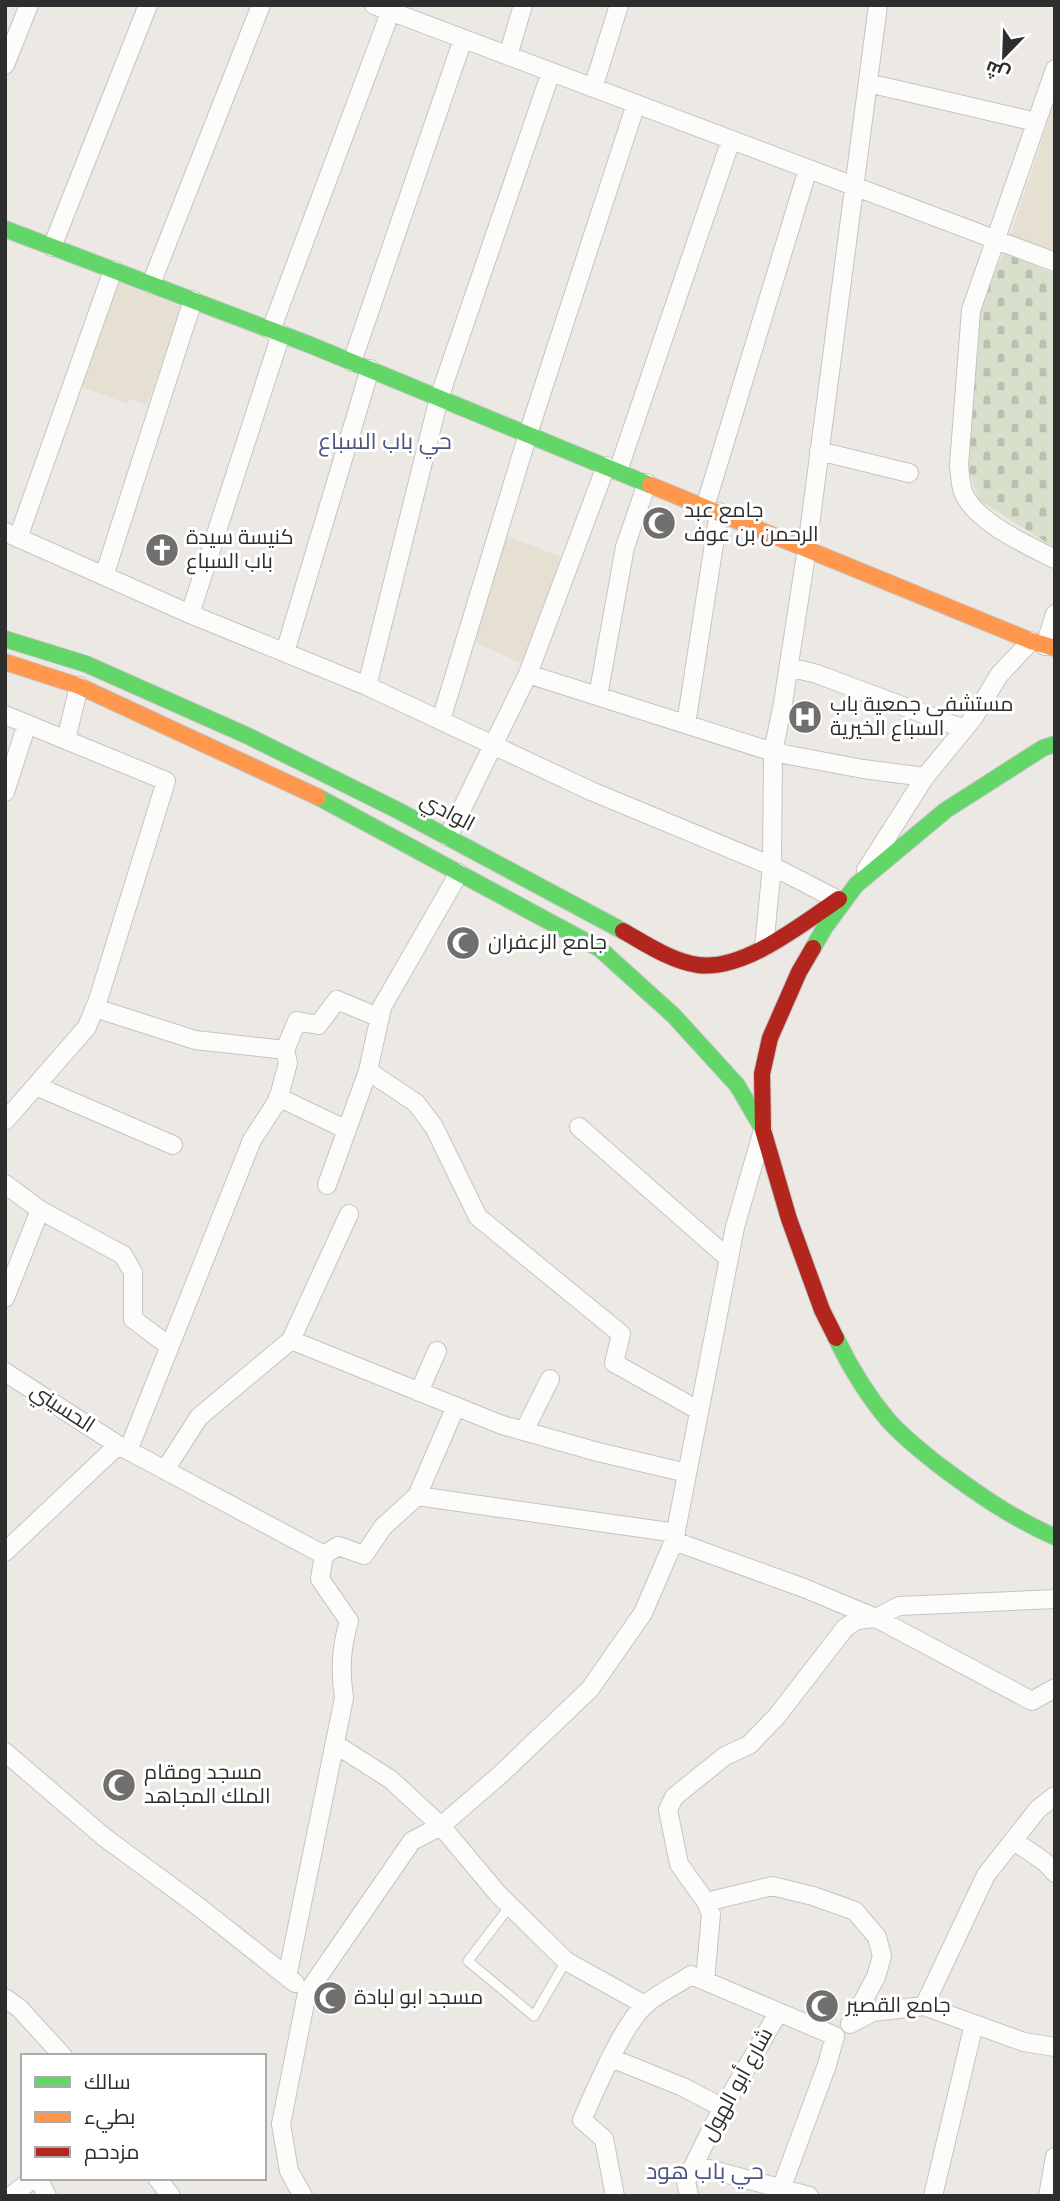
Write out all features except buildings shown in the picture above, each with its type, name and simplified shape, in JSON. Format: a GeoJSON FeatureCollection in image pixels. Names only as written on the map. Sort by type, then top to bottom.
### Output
{"type":"FeatureCollection","features":[{"type":"Feature","properties":{"kind":"main road"},"geometry":{"type":"LineString","coordinates":[[5,229],[370,369],[1044,645]]}},
{"type":"Feature","properties":{"kind":"main road","name":"الوادي"},"geometry":{"type":"LineString","coordinates":[[5,639],[86,664],[248,736],[448,837],[667,955],[701,965],[722,964],[764,947],[838,900],[856,885]]}},
{"type":"Feature","properties":{"kind":"main road"},"geometry":{"type":"LineString","coordinates":[[5,662],[79,685],[322,799],[600,949],[674,1017],[737,1085],[763,1130],[789,1219],[822,1310],[843,1353],[865,1389],[889,1420],[919,1449],[970,1489],[1017,1520],[1055,1537]]}},
{"type":"Feature","properties":{"kind":"main road"},"geometry":{"type":"LineString","coordinates":[[763,1130],[762,1074],[769,1038],[799,972],[825,927],[856,885],[946,810],[1043,748],[1055,744]]}},
{"type":"Feature","properties":{"kind":"street"},"geometry":{"type":"LineString","coordinates":[[5,65],[29,5]]}},
{"type":"Feature","properties":{"kind":"street"},"geometry":{"type":"LineString","coordinates":[[52,247],[148,5]]}},
{"type":"Feature","properties":{"kind":"street"},"geometry":{"type":"LineString","coordinates":[[151,284],[261,5]]}},
{"type":"Feature","properties":{"kind":"street"},"geometry":{"type":"LineString","coordinates":[[508,56],[523,5]]}},
{"type":"Feature","properties":{"kind":"street"},"geometry":{"type":"LineString","coordinates":[[593,88],[619,5]]}},
{"type":"Feature","properties":{"kind":"street"},"geometry":{"type":"LineString","coordinates":[[764,947],[772,866],[773,752],[807,548],[878,5]]}},
{"type":"Feature","properties":{"kind":"street"},"geometry":{"type":"LineString","coordinates":[[190,614],[276,332],[386,7],[463,39],[1055,262]]}},
{"type":"Feature","properties":{"kind":"street"},"geometry":{"type":"LineString","coordinates":[[352,362],[463,39]]}},
{"type":"Feature","properties":{"kind":"street"},"geometry":{"type":"LineString","coordinates":[[1055,69],[971,310],[960,465],[960,483],[964,495],[981,515],[1055,559]]}},
{"type":"Feature","properties":{"kind":"street"},"geometry":{"type":"LineString","coordinates":[[367,687],[439,398],[551,72]]}},
{"type":"Feature","properties":{"kind":"street"},"geometry":{"type":"LineString","coordinates":[[868,83],[1036,122]]}},
{"type":"Feature","properties":{"kind":"street"},"geometry":{"type":"LineString","coordinates":[[441,720],[527,434],[636,104]]}},
{"type":"Feature","properties":{"kind":"street"},"geometry":{"type":"LineString","coordinates":[[448,837],[528,674],[612,469],[731,140]]}},
{"type":"Feature","properties":{"kind":"street"},"geometry":{"type":"LineString","coordinates":[[685,724],[712,510],[808,169]]}},
{"type":"Feature","properties":{"kind":"street"},"geometry":{"type":"LineString","coordinates":[[113,270],[12,535],[190,614],[367,687],[591,791],[772,866],[838,900]]}},
{"type":"Feature","properties":{"kind":"street"},"geometry":{"type":"LineString","coordinates":[[104,576],[193,300]]}},
{"type":"Feature","properties":{"kind":"street"},"geometry":{"type":"LineString","coordinates":[[285,652],[370,369]]}},
{"type":"Feature","properties":{"kind":"street"},"geometry":{"type":"LineString","coordinates":[[819,452],[909,472]]}},
{"type":"Feature","properties":{"kind":"street"},"geometry":{"type":"LineString","coordinates":[[598,696],[625,547],[647,483]]}},
{"type":"Feature","properties":{"kind":"street"},"geometry":{"type":"LineString","coordinates":[[856,885],[925,777],[974,717],[999,676],[1044,645],[1055,614]]}},
{"type":"Feature","properties":{"kind":"street"},"geometry":{"type":"LineString","coordinates":[[789,667],[817,674],[964,729]]}},
{"type":"Feature","properties":{"kind":"street"},"geometry":{"type":"LineString","coordinates":[[528,674],[773,752],[863,769],[925,777]]}},
{"type":"Feature","properties":{"kind":"street"},"geometry":{"type":"LineString","coordinates":[[66,740],[79,685]]}},
{"type":"Feature","properties":{"kind":"street"},"geometry":{"type":"LineString","coordinates":[[5,715],[166,781],[87,1027],[5,1121]]}},
{"type":"Feature","properties":{"kind":"street"},"geometry":{"type":"LineString","coordinates":[[5,792],[27,724]]}},
{"type":"Feature","properties":{"kind":"street"},"geometry":{"type":"LineString","coordinates":[[327,1185],[368,1071],[382,1007],[459,873]]}},
{"type":"Feature","properties":{"kind":"street"},"geometry":{"type":"LineString","coordinates":[[5,1552],[123,1448],[169,1346],[252,1140],[278,1097],[288,1063],[285,1050],[297,1021],[318,1025],[337,1000],[380,1018]]}},
{"type":"Feature","properties":{"kind":"street"},"geometry":{"type":"LineString","coordinates":[[95,1008],[195,1040],[285,1050]]}},
{"type":"Feature","properties":{"kind":"street"},"geometry":{"type":"LineString","coordinates":[[368,1071],[416,1103],[433,1127],[478,1217],[621,1334],[614,1363],[698,1410]]}},
{"type":"Feature","properties":{"kind":"street"},"geometry":{"type":"LineString","coordinates":[[36,1086],[173,1145]]}},
{"type":"Feature","properties":{"kind":"street"},"geometry":{"type":"LineString","coordinates":[[278,1097],[347,1130]]}},
{"type":"Feature","properties":{"kind":"street"},"geometry":{"type":"LineString","coordinates":[[579,1127],[728,1258]]}},
{"type":"Feature","properties":{"kind":"street"},"geometry":{"type":"LineString","coordinates":[[303,2196],[289,2171],[281,2124],[307,1993],[412,1841],[441,1826],[590,1689],[643,1613],[675,1537],[734,1227],[763,1130]]}},
{"type":"Feature","properties":{"kind":"street"},"geometry":{"type":"LineString","coordinates":[[5,1184],[40,1210],[123,1255],[133,1272],[133,1319],[169,1346]]}},
{"type":"Feature","properties":{"kind":"street"},"geometry":{"type":"LineString","coordinates":[[5,1298],[40,1210]]}},
{"type":"Feature","properties":{"kind":"street"},"geometry":{"type":"LineString","coordinates":[[165,1470],[199,1417],[290,1340],[349,1214]]}},
{"type":"Feature","properties":{"kind":"street"},"geometry":{"type":"LineString","coordinates":[[290,1340],[524,1431],[687,1473]]}},
{"type":"Feature","properties":{"kind":"street"},"geometry":{"type":"LineString","coordinates":[[419,1392],[437,1351]]}},
{"type":"Feature","properties":{"kind":"street","name":"الحسيني"},"geometry":{"type":"LineString","coordinates":[[5,1372],[123,1448],[324,1555]]}},
{"type":"Feature","properties":{"kind":"street"},"geometry":{"type":"LineString","coordinates":[[524,1431],[550,1379]]}},
{"type":"Feature","properties":{"kind":"street"},"geometry":{"type":"LineString","coordinates":[[287,1977],[344,1698],[340,1672],[342,1646],[349,1621],[320,1579],[324,1555],[338,1546],[364,1555],[383,1527],[417,1496],[456,1406]]}},
{"type":"Feature","properties":{"kind":"street"},"geometry":{"type":"LineString","coordinates":[[417,1496],[675,1537],[876,1618],[1032,1701],[1055,1688]]}},
{"type":"Feature","properties":{"kind":"street"},"geometry":{"type":"LineString","coordinates":[[705,1981],[711,1914],[706,1902],[679,1864],[668,1811],[674,1797],[724,1756],[749,1745],[777,1716],[845,1628],[857,1620],[876,1618],[899,1606],[1055,1599]]}},
{"type":"Feature","properties":{"kind":"street"},"geometry":{"type":"LineString","coordinates":[[334,1744],[390,1779],[441,1826],[510,1906],[566,1961],[645,2005]]}},
{"type":"Feature","properties":{"kind":"street"},"geometry":{"type":"LineString","coordinates":[[5,1752],[103,1837],[200,1907],[307,1993]]}},
{"type":"Feature","properties":{"kind":"street"},"geometry":{"type":"LineString","coordinates":[[924,2006],[986,1875],[1038,1809],[1055,1796]]}},
{"type":"Feature","properties":{"kind":"street"},"geometry":{"type":"LineString","coordinates":[[1014,1841],[1055,1872]]}},
{"type":"Feature","properties":{"kind":"street"},"geometry":{"type":"LineString","coordinates":[[706,1902],[772,1886],[813,1896],[855,1911],[877,1937],[882,1956],[876,1977],[851,2023]]}},
{"type":"Feature","properties":{"kind":"street"},"geometry":{"type":"LineString","coordinates":[[615,2196],[604,2139],[582,2120],[626,2031],[645,2005],[691,1975],[835,2036]]}},
{"type":"Feature","properties":{"kind":"street"},"geometry":{"type":"LineString","coordinates":[[5,1998],[19,2008],[61,2054]]}},
{"type":"Feature","properties":{"kind":"street"},"geometry":{"type":"LineString","coordinates":[[781,2189],[827,2065],[835,2036],[851,2023],[873,2012],[924,2006],[1024,2042],[1055,2047]]}},
{"type":"Feature","properties":{"kind":"street","name":"شارع أبو الهول"},"geometry":{"type":"LineString","coordinates":[[689,2196],[686,2181],[723,2108],[778,2013]]}},
{"type":"Feature","properties":{"kind":"street"},"geometry":{"type":"LineString","coordinates":[[933,2196],[974,2024]]}},
{"type":"Feature","properties":{"kind":"street"},"geometry":{"type":"LineString","coordinates":[[611,2059],[683,2087],[723,2108]]}},
{"type":"Feature","properties":{"kind":"street"},"geometry":{"type":"LineString","coordinates":[[1048,2196],[1055,2157]]}},
{"type":"Feature","properties":{"kind":"street"},"geometry":{"type":"LineString","coordinates":[[694,2165],[809,2196]]}},
{"type":"Feature","properties":{"kind":"street"},"geometry":{"type":"LineString","coordinates":[[11,2196],[33,2180]]}},
{"type":"Feature","properties":{"kind":"street"},"geometry":{"type":"LineString","coordinates":[[37,2180],[47,2196]]}},
{"type":"Feature","properties":{"kind":"street"},"geometry":{"type":"LineString","coordinates":[[159,2180],[171,2196]]}},
{"type":"Feature","properties":{"kind":"lane"},"geometry":{"type":"LineString","coordinates":[[510,1906],[468,1961],[534,2016],[566,1961]]}},
{"type":"Feature","properties":{"kind":"shaded area"},"geometry":{"type":"Polygon","coordinates":[[[1055,101],[1055,256],[1013,241],[1011,233],[1055,101]]]}},
{"type":"Feature","properties":{"kind":"shaded area"},"geometry":{"type":"Polygon","coordinates":[[[117,282],[183,307],[147,405],[130,399],[128,404],[79,386],[117,282]]]}},
{"type":"Feature","properties":{"kind":"shaded area"},"geometry":{"type":"Polygon","coordinates":[[[504,535],[564,558],[522,664],[471,640],[504,535]]]}},
{"type":"Feature","properties":{"kind":"green space"},"geometry":{"type":"Polygon","coordinates":[[[1004,252],[1055,274],[1055,548],[979,500],[968,470],[976,310],[1004,252]]]}},
{"type":"Feature","properties":{"kind":"traffic: fast"},"geometry":{"type":"LineString","coordinates":[[5,229],[308,344],[650,485]]}},
{"type":"Feature","properties":{"kind":"traffic: fast"},"geometry":{"type":"LineString","coordinates":[[5,639],[86,664],[248,736],[397,810],[623,931]]}},
{"type":"Feature","properties":{"kind":"traffic: fast"},"geometry":{"type":"LineString","coordinates":[[813,948],[856,885],[946,810],[1043,748],[1055,744]]}},
{"type":"Feature","properties":{"kind":"traffic: fast"},"geometry":{"type":"LineString","coordinates":[[318,797],[600,949],[674,1016],[737,1085],[761,1126]]}},
{"type":"Feature","properties":{"kind":"traffic: fast"},"geometry":{"type":"LineString","coordinates":[[836,1338],[866,1391],[905,1437],[979,1494],[1008,1513],[1055,1537]]}},
{"type":"Feature","properties":{"kind":"traffic: slow"},"geometry":{"type":"LineString","coordinates":[[650,485],[1031,641],[1055,648]]}},
{"type":"Feature","properties":{"kind":"traffic: slow"},"geometry":{"type":"LineString","coordinates":[[5,662],[79,686],[318,797]]}},
{"type":"Feature","properties":{"kind":"traffic: jam"},"geometry":{"type":"LineString","coordinates":[[623,931],[678,960],[698,965],[716,965],[734,961],[772,944],[839,899]]}},
{"type":"Feature","properties":{"kind":"traffic: jam"},"geometry":{"type":"LineString","coordinates":[[813,948],[799,972],[770,1038],[762,1074],[763,1130],[789,1219],[822,1310],[836,1338]]}},
{"type":"Feature","properties":{"kind":"place","name":"جامع عبد الرحمن بن عوف"},"geometry":{"type":"Point","coordinates":[659,523]}},
{"type":"Feature","properties":{"kind":"place","name":"كنيسة سيدة باب السباع"},"geometry":{"type":"Point","coordinates":[162,550]}},
{"type":"Feature","properties":{"kind":"place","name":"مستشفى جمعية باب السباع الخيرية"},"geometry":{"type":"Point","coordinates":[805,717]}},
{"type":"Feature","properties":{"kind":"place","name":"جامع الزعفران"},"geometry":{"type":"Point","coordinates":[463,943]}},
{"type":"Feature","properties":{"kind":"place","name":"مسجد ومقام الملك المجاهد"},"geometry":{"type":"Point","coordinates":[119,1785]}},
{"type":"Feature","properties":{"kind":"place","name":"مسجد ابو لبادة"},"geometry":{"type":"Point","coordinates":[330,1998]}},
{"type":"Feature","properties":{"kind":"place","name":"جامع القصير"},"geometry":{"type":"Point","coordinates":[822,2006]}},
{"type":"Feature","properties":{"kind":"district","name":"حي باب السباع"},"geometry":{"type":"Point","coordinates":[385,443]}},
{"type":"Feature","properties":{"kind":"district","name":"حي باب هود"},"geometry":{"type":"Point","coordinates":[705,2173]}}]}
